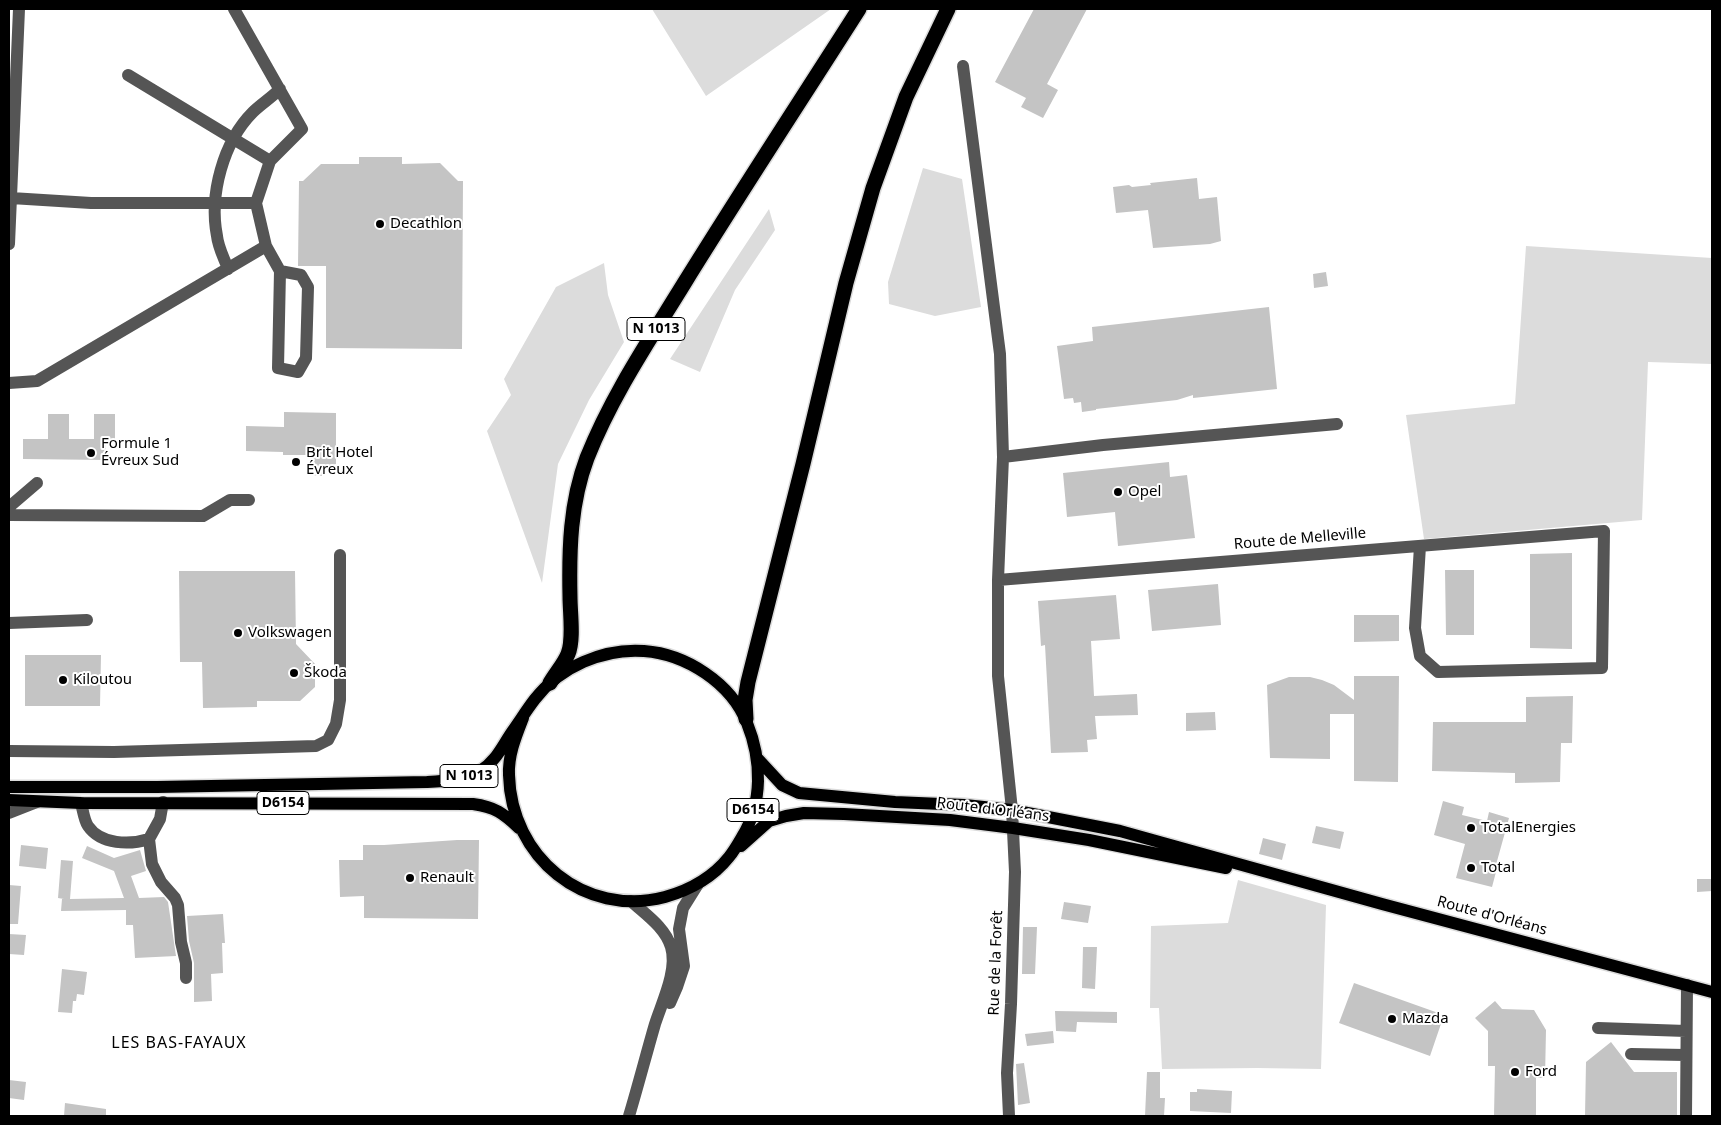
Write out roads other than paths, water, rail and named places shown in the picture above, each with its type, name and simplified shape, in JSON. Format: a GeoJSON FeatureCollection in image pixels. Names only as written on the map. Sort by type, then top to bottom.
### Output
{"type":"FeatureCollection","features":[{"type":"Feature","properties":{"kind":"highway","name":"N 1013"},"geometry":{"type":"LineString","coordinates":[[550,683],[568,653],[570,638],[572,523],[578,491],[587,460],[600,429],[618,391],[859,9]]}},
{"type":"Feature","properties":{"kind":"highway"},"geometry":{"type":"LineString","coordinates":[[746,719],[745,700],[748,682],[846,283],[873,188],[906,97],[948,9]]}},
{"type":"Feature","properties":{"kind":"main road"},"geometry":{"type":"LineString","coordinates":[[523,718],[535,699],[550,683],[570,668],[594,657],[618,651],[644,651],[669,655],[693,665],[714,679],[732,698],[746,719]]}},
{"type":"Feature","properties":{"kind":"main road","name":"D6154"},"geometry":{"type":"LineString","coordinates":[[523,718],[512,745],[508,773],[511,802],[520,830],[530,847],[543,862],[566,881],[592,894],[611,900],[631,902]]}},
{"type":"Feature","properties":{"kind":"main road","name":"N 1013"},"geometry":{"type":"LineString","coordinates":[[389,782],[446,781],[474,774],[489,764],[502,751],[512,731],[523,718]]}},
{"type":"Feature","properties":{"kind":"main road","name":"D6154"},"geometry":{"type":"LineString","coordinates":[[730,856],[748,826],[758,793],[758,759],[754,738],[746,719]]}},
{"type":"Feature","properties":{"kind":"main road","name":"Route d'Orléans"},"geometry":{"type":"LineString","coordinates":[[758,759],[782,785],[799,794],[1012,810],[1120,831],[1712,992]]}},
{"type":"Feature","properties":{"kind":"main road","name":"D6154"},"geometry":{"type":"LineString","coordinates":[[9,787],[149,787],[389,782]]}},
{"type":"Feature","properties":{"kind":"main road","name":"D6154"},"geometry":{"type":"LineString","coordinates":[[9,800],[81,803],[472,804],[486,806],[502,812],[520,830]]}},
{"type":"Feature","properties":{"kind":"main road","name":"Route d'Orléans"},"geometry":{"type":"LineString","coordinates":[[730,856],[769,821],[804,813],[844,814],[950,820],[1013,828],[1089,840],[1221,868],[1263,871]]}},
{"type":"Feature","properties":{"kind":"main road"},"geometry":{"type":"LineString","coordinates":[[631,902],[654,900],[677,894],[698,884],[730,856]]}},
{"type":"Feature","properties":{"kind":"street"},"geometry":{"type":"LineString","coordinates":[[9,244],[19,9]]}},
{"type":"Feature","properties":{"kind":"street"},"geometry":{"type":"LineString","coordinates":[[234,9],[302,129],[270,161],[256,203],[266,246],[280,271],[278,368],[298,372],[306,358],[308,287],[301,275],[280,271]]}},
{"type":"Feature","properties":{"kind":"street","name":"Rue de la Forêt"},"geometry":{"type":"LineString","coordinates":[[963,66],[1000,354],[1003,457],[998,580],[998,676],[1012,810],[1015,872],[1007,1073],[1009,1116]]}},
{"type":"Feature","properties":{"kind":"street"},"geometry":{"type":"LineString","coordinates":[[128,75],[270,161]]}},
{"type":"Feature","properties":{"kind":"street"},"geometry":{"type":"LineString","coordinates":[[228,269],[217,238],[214,203],[220,172],[234,139],[253,112],[280,90]]}},
{"type":"Feature","properties":{"kind":"street"},"geometry":{"type":"LineString","coordinates":[[11,198],[91,203],[256,203]]}},
{"type":"Feature","properties":{"kind":"street"},"geometry":{"type":"LineString","coordinates":[[9,383],[37,381],[266,246]]}},
{"type":"Feature","properties":{"kind":"street"},"geometry":{"type":"LineString","coordinates":[[1003,457],[1103,445],[1337,424]]}},
{"type":"Feature","properties":{"kind":"street"},"geometry":{"type":"LineString","coordinates":[[9,507],[37,483]]}},
{"type":"Feature","properties":{"kind":"street"},"geometry":{"type":"LineString","coordinates":[[9,515],[203,516],[230,500],[249,500]]}},
{"type":"Feature","properties":{"kind":"street","name":"Route de Melleville"},"geometry":{"type":"LineString","coordinates":[[998,580],[1604,531],[1602,668],[1438,672],[1420,656],[1415,628],[1420,546]]}},
{"type":"Feature","properties":{"kind":"street"},"geometry":{"type":"LineString","coordinates":[[9,751],[114,752],[316,746],[328,740],[336,724],[340,700],[340,555]]}},
{"type":"Feature","properties":{"kind":"street"},"geometry":{"type":"LineString","coordinates":[[9,623],[87,620]]}},
{"type":"Feature","properties":{"kind":"street"},"geometry":{"type":"LineString","coordinates":[[9,813],[36,802]]}},
{"type":"Feature","properties":{"kind":"street"},"geometry":{"type":"LineString","coordinates":[[163,802],[160,818],[149,839],[152,864],[161,882],[175,898],[178,905],[180,942],[186,963],[186,978]]}},
{"type":"Feature","properties":{"kind":"street"},"geometry":{"type":"LineString","coordinates":[[81,803],[88,826],[98,835],[120,844],[138,843],[149,839]]}},
{"type":"Feature","properties":{"kind":"street"},"geometry":{"type":"LineString","coordinates":[[656,1024],[666,1012],[682,974],[684,966],[679,929],[683,908],[698,884]]}},
{"type":"Feature","properties":{"kind":"street"},"geometry":{"type":"LineString","coordinates":[[629,1116],[670,982],[672,960],[671,947],[658,926],[631,902]]}},
{"type":"Feature","properties":{"kind":"street"},"geometry":{"type":"LineString","coordinates":[[1686,1116],[1687,985]]}},
{"type":"Feature","properties":{"kind":"street"},"geometry":{"type":"LineString","coordinates":[[1598,1028],[1686,1031]]}},
{"type":"Feature","properties":{"kind":"street"},"geometry":{"type":"LineString","coordinates":[[1632,1054],[1685,1055]]}},
{"type":"Feature","properties":{"kind":"place","name":"Decathlon"},"geometry":{"type":"Point","coordinates":[380,224]}},
{"type":"Feature","properties":{"kind":"place","name":"Formule 1 Évreux Sud"},"geometry":{"type":"Point","coordinates":[91,453]}},
{"type":"Feature","properties":{"kind":"place","name":"Brit Hotel Évreux"},"geometry":{"type":"Point","coordinates":[296,462]}},
{"type":"Feature","properties":{"kind":"place","name":"Opel"},"geometry":{"type":"Point","coordinates":[1118,492]}},
{"type":"Feature","properties":{"kind":"place","name":"Volkswagen"},"geometry":{"type":"Point","coordinates":[238,633]}},
{"type":"Feature","properties":{"kind":"place","name":"Škoda"},"geometry":{"type":"Point","coordinates":[294,673]}},
{"type":"Feature","properties":{"kind":"place","name":"Kiloutou"},"geometry":{"type":"Point","coordinates":[63,680]}},
{"type":"Feature","properties":{"kind":"place","name":"TotalEnergies"},"geometry":{"type":"Point","coordinates":[1471,828]}},
{"type":"Feature","properties":{"kind":"place","name":"Total"},"geometry":{"type":"Point","coordinates":[1471,868]}},
{"type":"Feature","properties":{"kind":"place","name":"Renault"},"geometry":{"type":"Point","coordinates":[410,878]}},
{"type":"Feature","properties":{"kind":"place","name":"Mazda"},"geometry":{"type":"Point","coordinates":[1392,1019]}},
{"type":"Feature","properties":{"kind":"place","name":"Ford"},"geometry":{"type":"Point","coordinates":[1515,1072]}},
{"type":"Feature","properties":{"kind":"district","name":"LES BAS-FAYAUX"},"geometry":{"type":"Point","coordinates":[179,1043]}}]}
